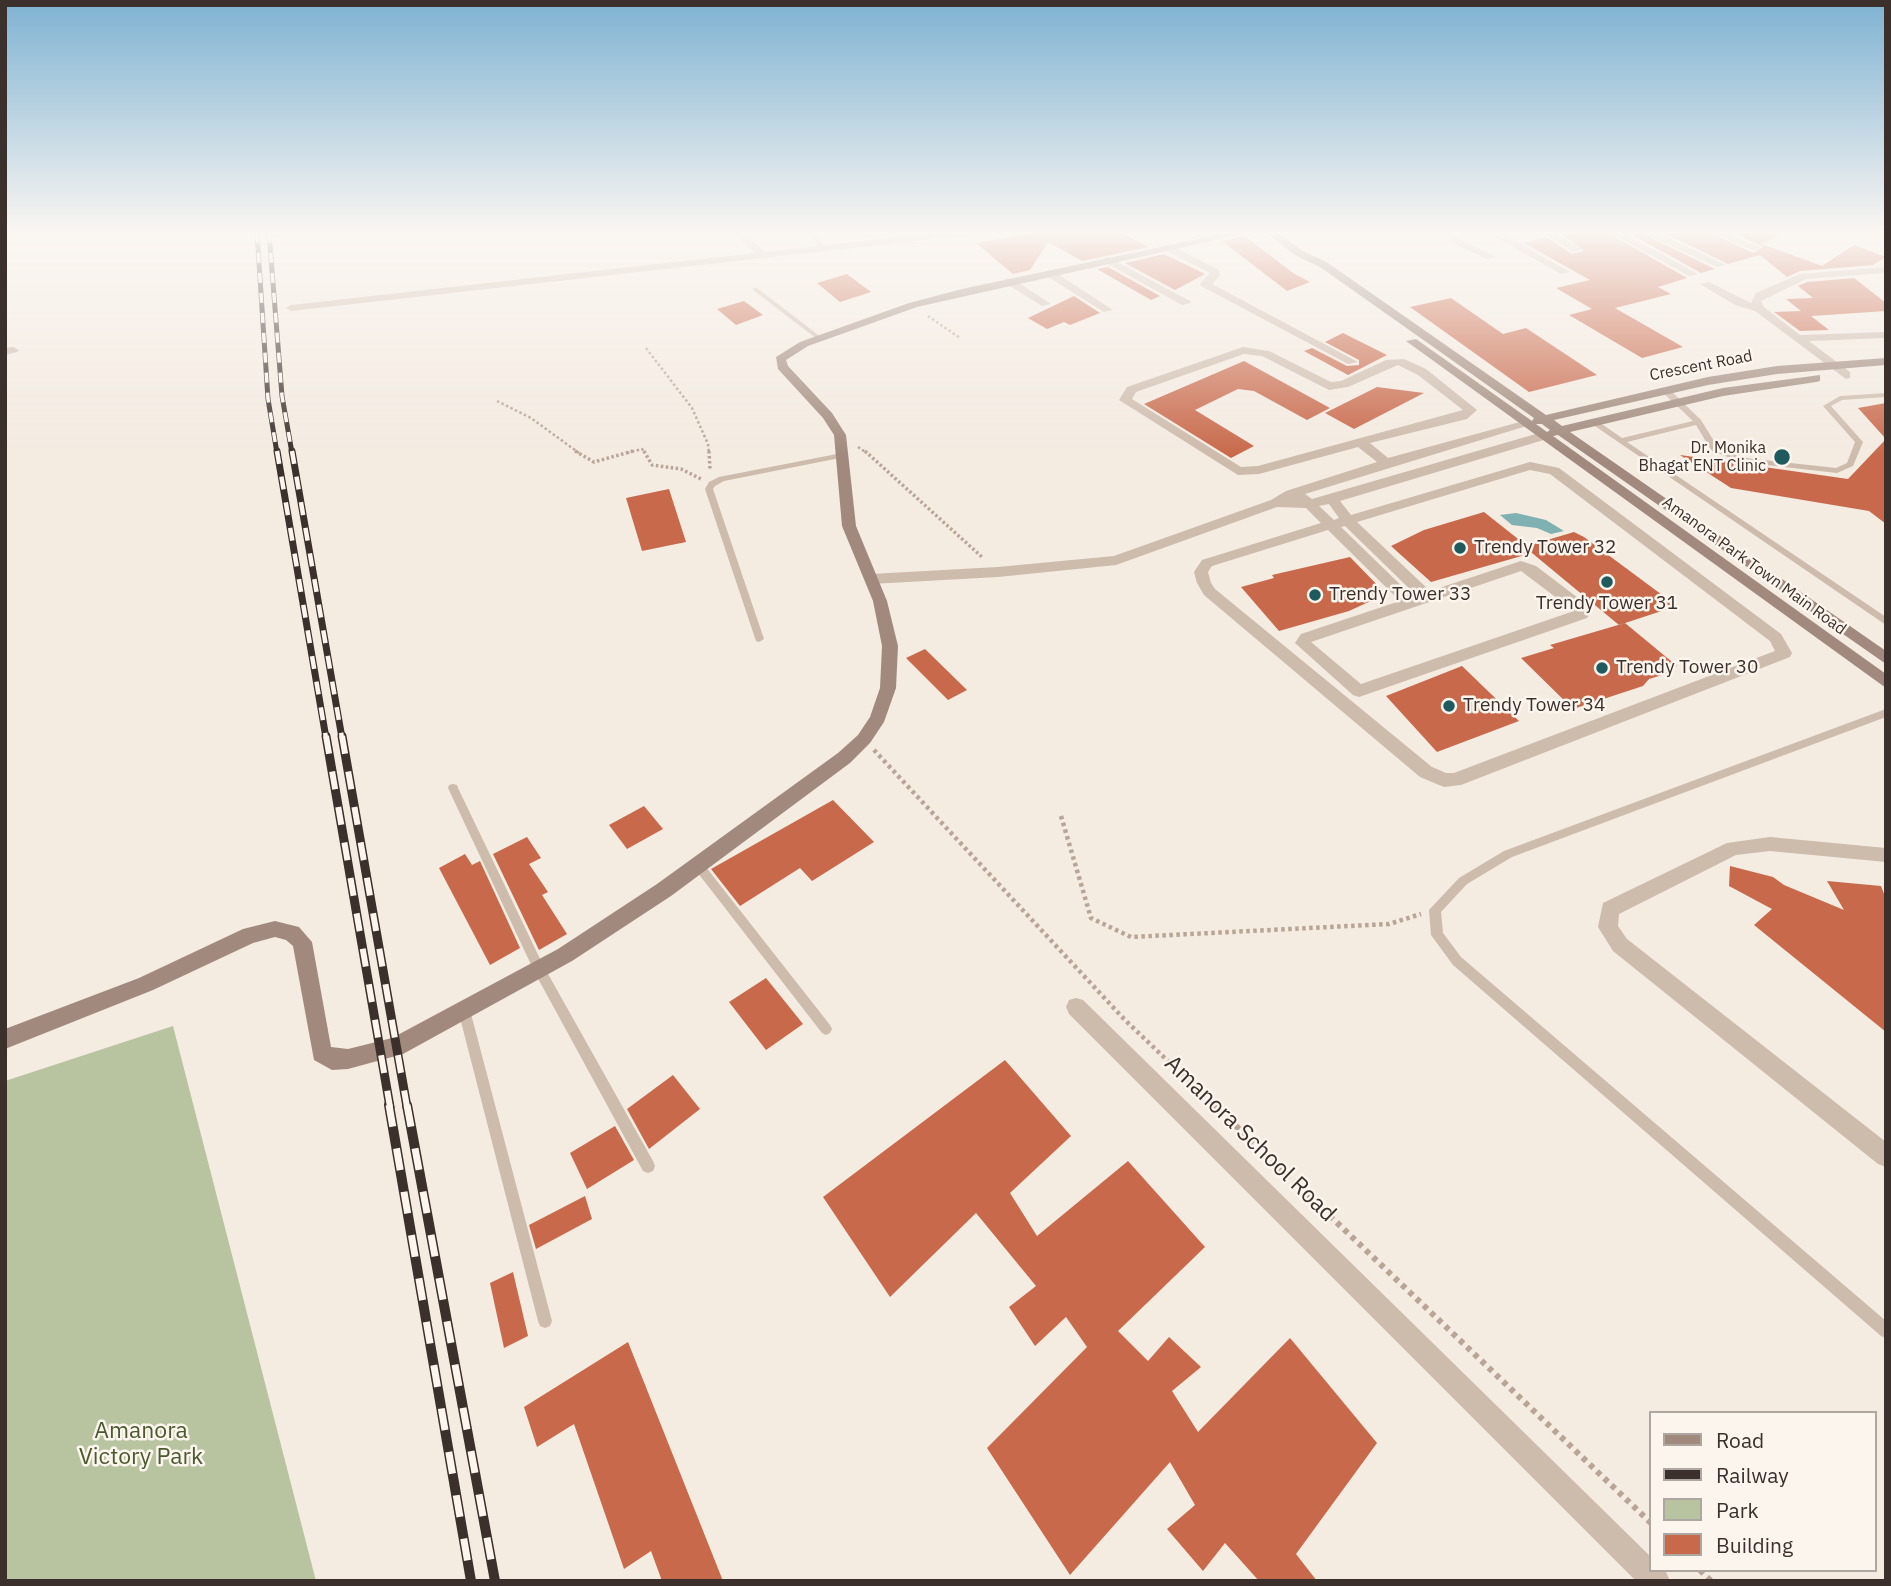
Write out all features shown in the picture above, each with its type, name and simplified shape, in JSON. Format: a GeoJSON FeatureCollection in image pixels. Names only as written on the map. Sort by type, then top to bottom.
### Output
{"type":"FeatureCollection","features":[{"type":"Feature","properties":{"kind":"street"},"geometry":{"type":"LineString","coordinates":[[291,308],[300,307]]}},
{"type":"Feature","properties":{"kind":"street"},"geometry":{"type":"LineString","coordinates":[[5,1039],[146,984],[250,935],[275,929],[292,933],[302,943],[321,1053],[332,1060],[396,1047],[539,969],[653,897],[844,758],[864,739],[878,718],[889,678],[890,646],[880,601],[849,526],[840,435],[828,416],[782,367],[780,359],[787,352],[819,338],[908,307]]}},
{"type":"Feature","properties":{"kind":"street"},"geometry":{"type":"LineString","coordinates":[[1103,307],[1108,310]]}},
{"type":"Feature","properties":{"kind":"street"},"geometry":{"type":"LineString","coordinates":[[1248,307],[1352,362]]}},
{"type":"Feature","properties":{"kind":"street","name":"Amanora Park Town Main Road"},"geometry":{"type":"LineString","coordinates":[[1364,307],[1886,682]]}},
{"type":"Feature","properties":{"kind":"street","name":"Amanora Park Town Main Road"},"geometry":{"type":"LineString","coordinates":[[1385,307],[1886,659]]}},
{"type":"Feature","properties":{"kind":"street"},"geometry":{"type":"LineString","coordinates":[[1753,307],[1800,338],[1846,375]]}},
{"type":"Feature","properties":{"kind":"street"},"geometry":{"type":"LineString","coordinates":[[1374,314],[1389,310]]}},
{"type":"Feature","properties":{"kind":"street"},"geometry":{"type":"LineString","coordinates":[[1800,338],[1886,335]]}},
{"type":"Feature","properties":{"kind":"street"},"geometry":{"type":"LineString","coordinates":[[1249,349],[1265,353],[1329,386],[1344,384],[1390,362],[1400,361],[1422,372],[1471,410],[1463,416],[1360,442],[1259,470],[1238,471],[1125,400],[1130,390],[1249,349]]}},
{"type":"Feature","properties":{"kind":"street","name":"Crescent Road"},"geometry":{"type":"LineString","coordinates":[[1527,424],[1665,390],[1777,370],[1886,360]]}},
{"type":"Feature","properties":{"kind":"street","name":"Crescent Road"},"geometry":{"type":"LineString","coordinates":[[1543,436],[1680,401],[1792,381],[1886,372]]}},
{"type":"Feature","properties":{"kind":"street"},"geometry":{"type":"LineString","coordinates":[[871,579],[998,572],[1116,560],[1276,503],[1297,492],[1386,463],[1527,424]]}},
{"type":"Feature","properties":{"kind":"street"},"geometry":{"type":"LineString","coordinates":[[1276,503],[1309,504],[1332,499],[1543,436]]}},
{"type":"Feature","properties":{"kind":"street"},"geometry":{"type":"LineString","coordinates":[[1360,442],[1386,463]]}},
{"type":"Feature","properties":{"kind":"street"},"geometry":{"type":"LineString","coordinates":[[1530,466],[1541,466],[1554,471],[1776,638],[1784,653],[1455,780],[1435,778],[1209,592],[1204,583],[1201,572],[1206,563],[1349,522],[1530,466]]}},
{"type":"Feature","properties":{"kind":"street"},"geometry":{"type":"LineString","coordinates":[[1297,492],[1411,603]]}},
{"type":"Feature","properties":{"kind":"street"},"geometry":{"type":"LineString","coordinates":[[1332,499],[1349,522],[1427,597]]}},
{"type":"Feature","properties":{"kind":"street"},"geometry":{"type":"LineString","coordinates":[[1524,566],[1581,608],[1582,614],[1359,691],[1303,643],[1306,638],[1427,597],[1524,566]]}},
{"type":"Feature","properties":{"kind":"street"},"geometry":{"type":"LineString","coordinates":[[1886,855],[1770,844],[1733,848],[1610,909],[1608,927],[1620,946],[1886,1156]]}},
{"type":"Feature","properties":{"kind":"street","name":"Amanora School Road"},"geometry":{"type":"LineString","coordinates":[[1076,1007],[1656,1581]]}},
{"type":"Feature","properties":{"kind":"lane"},"geometry":{"type":"LineString","coordinates":[[779,307],[819,338]]}},
{"type":"Feature","properties":{"kind":"lane"},"geometry":{"type":"LineString","coordinates":[[1665,390],[1680,401],[1698,422],[1714,448],[1743,460],[1837,471],[1850,464],[1859,443],[1827,406],[1840,398],[1886,395]]}},
{"type":"Feature","properties":{"kind":"lane"},"geometry":{"type":"LineString","coordinates":[[1592,422],[1886,622]]}},
{"type":"Feature","properties":{"kind":"lane"},"geometry":{"type":"LineString","coordinates":[[1621,441],[1698,422]]}},
{"type":"Feature","properties":{"kind":"lane"},"geometry":{"type":"LineString","coordinates":[[759,639],[709,489],[712,484],[842,455]]}},
{"type":"Feature","properties":{"kind":"lane"},"geometry":{"type":"LineString","coordinates":[[1886,713],[1508,855],[1463,881],[1435,910],[1437,936],[1457,961],[1886,1331]]}},
{"type":"Feature","properties":{"kind":"lane"},"geometry":{"type":"LineString","coordinates":[[453,788],[539,969],[648,1166]]}},
{"type":"Feature","properties":{"kind":"lane"},"geometry":{"type":"LineString","coordinates":[[698,865],[825,1029]]}},
{"type":"Feature","properties":{"kind":"lane"},"geometry":{"type":"LineString","coordinates":[[464,1010],[545,1321]]}},
{"type":"Feature","properties":{"kind":"path"},"geometry":{"type":"LineString","coordinates":[[917,307],[960,338]]}},
{"type":"Feature","properties":{"kind":"path"},"geometry":{"type":"LineString","coordinates":[[646,348],[692,408],[708,443],[712,484]]}},
{"type":"Feature","properties":{"kind":"path"},"geometry":{"type":"LineString","coordinates":[[497,401],[531,418],[566,446],[594,462],[642,449],[652,465],[681,469],[712,484]]}},
{"type":"Feature","properties":{"kind":"path"},"geometry":{"type":"LineString","coordinates":[[840,435],[876,459],[998,572]]}},
{"type":"Feature","properties":{"kind":"path","name":"Amanora School Road"},"geometry":{"type":"LineString","coordinates":[[864,739],[1124,1019],[1650,1522]]}},
{"type":"Feature","properties":{"kind":"path"},"geometry":{"type":"LineString","coordinates":[[1061,816],[1091,918],[1131,937],[1389,924],[1435,910]]}},
{"type":"Feature","properties":{"kind":"green space","name":"Amanora Victory Park"},"geometry":{"type":"Polygon","coordinates":[[[173,1026],[316,1581],[5,1581],[5,1081],[173,1026]]]}},
{"type":"Feature","properties":{"kind":"water"},"geometry":{"type":"Polygon","coordinates":[[[1516,513],[1546,520],[1564,531],[1551,534],[1537,528],[1512,525],[1500,515],[1516,513]]]}},
{"type":"Feature","properties":{"kind":"building"},"geometry":{"type":"Polygon","coordinates":[[[752,307],[763,315],[736,325],[717,309],[752,307]]]}},
{"type":"Feature","properties":{"kind":"building"},"geometry":{"type":"Polygon","coordinates":[[[1051,307],[1091,307],[1100,313],[1070,325],[1064,322],[1047,329],[1028,318],[1051,307]]]}},
{"type":"Feature","properties":{"kind":"building"},"geometry":{"type":"Polygon","coordinates":[[[1410,307],[1464,307],[1503,334],[1526,328],[1597,375],[1529,392],[1410,307]]]}},
{"type":"Feature","properties":{"kind":"building"},"geometry":{"type":"Polygon","coordinates":[[[1589,307],[1619,307],[1615,308],[1683,347],[1642,358],[1569,315],[1592,309],[1589,307]]]}},
{"type":"Feature","properties":{"kind":"building"},"geometry":{"type":"Polygon","coordinates":[[[1796,307],[1886,307],[1886,311],[1811,316],[1829,330],[1800,331],[1774,312],[1801,311],[1796,307]]]}},
{"type":"Feature","properties":{"kind":"building"},"geometry":{"type":"Polygon","coordinates":[[[1343,333],[1387,355],[1348,375],[1304,351],[1312,348],[1347,366],[1359,365],[1359,360],[1325,342],[1343,333]]]}},
{"type":"Feature","properties":{"kind":"building"},"geometry":{"type":"Polygon","coordinates":[[[1244,361],[1330,408],[1307,420],[1254,391],[1238,389],[1195,410],[1254,446],[1231,458],[1144,404],[1244,361]]]}},
{"type":"Feature","properties":{"kind":"building"},"geometry":{"type":"Polygon","coordinates":[[[1377,387],[1424,393],[1354,429],[1325,413],[1377,387]]]}},
{"type":"Feature","properties":{"kind":"building"},"geometry":{"type":"Polygon","coordinates":[[[1886,403],[1886,439],[1858,408],[1886,403]]]}},
{"type":"Feature","properties":{"kind":"building"},"geometry":{"type":"Polygon","coordinates":[[[1886,439],[1886,524],[1869,511],[1731,488],[1680,455],[1848,479],[1886,439]]]}},
{"type":"Feature","properties":{"kind":"building"},"geometry":{"type":"Polygon","coordinates":[[[669,489],[686,542],[642,551],[626,498],[669,489]]]}},
{"type":"Feature","properties":{"kind":"building"},"geometry":{"type":"Polygon","coordinates":[[[1484,512],[1527,546],[1574,532],[1677,606],[1619,625],[1532,553],[1431,582],[1391,546],[1424,530],[1484,512]]]}},
{"type":"Feature","properties":{"kind":"building","name":"Trendy Tower 33"},"geometry":{"type":"Polygon","coordinates":[[[1350,557],[1386,594],[1349,611],[1279,631],[1241,587],[1274,578],[1272,575],[1350,557]]]}},
{"type":"Feature","properties":{"kind":"building","name":"Trendy Tower 30"},"geometry":{"type":"Polygon","coordinates":[[[1625,623],[1677,666],[1669,669],[1672,672],[1649,679],[1643,686],[1573,709],[1521,658],[1554,648],[1550,645],[1625,623]]]}},
{"type":"Feature","properties":{"kind":"building"},"geometry":{"type":"Polygon","coordinates":[[[925,649],[967,690],[948,700],[906,658],[925,649]]]}},
{"type":"Feature","properties":{"kind":"building","name":"Trendy Tower 34"},"geometry":{"type":"Polygon","coordinates":[[[1462,666],[1519,721],[1437,752],[1386,696],[1462,666]]]}},
{"type":"Feature","properties":{"kind":"building"},"geometry":{"type":"Polygon","coordinates":[[[833,800],[874,842],[812,881],[800,868],[740,906],[711,869],[833,800]]]}},
{"type":"Feature","properties":{"kind":"building"},"geometry":{"type":"Polygon","coordinates":[[[644,806],[663,829],[627,849],[609,825],[644,806]]]}},
{"type":"Feature","properties":{"kind":"building"},"geometry":{"type":"Polygon","coordinates":[[[527,837],[541,858],[529,864],[548,892],[542,895],[567,934],[539,950],[493,854],[527,837]]]}},
{"type":"Feature","properties":{"kind":"building"},"geometry":{"type":"Polygon","coordinates":[[[465,854],[472,865],[480,861],[520,948],[490,965],[439,868],[465,854]]]}},
{"type":"Feature","properties":{"kind":"building"},"geometry":{"type":"Polygon","coordinates":[[[1730,866],[1773,877],[1784,885],[1844,910],[1827,881],[1881,886],[1886,899],[1886,1032],[1754,925],[1772,909],[1729,886],[1730,866]]]}},
{"type":"Feature","properties":{"kind":"building"},"geometry":{"type":"Polygon","coordinates":[[[766,978],[803,1024],[766,1050],[729,1002],[766,978]]]}},
{"type":"Feature","properties":{"kind":"building"},"geometry":{"type":"Polygon","coordinates":[[[1005,1060],[1071,1136],[1010,1193],[1037,1236],[1128,1161],[1205,1247],[1118,1331],[1148,1361],[1169,1337],[1201,1367],[1172,1391],[1198,1432],[1290,1338],[1377,1443],[1296,1554],[1317,1581],[1259,1581],[1225,1543],[1203,1571],[1167,1529],[1195,1505],[1170,1462],[1070,1575],[987,1448],[1087,1347],[1066,1317],[1035,1346],[1009,1307],[1036,1286],[976,1213],[890,1297],[823,1197],[1005,1060]]]}},
{"type":"Feature","properties":{"kind":"building"},"geometry":{"type":"Polygon","coordinates":[[[673,1075],[700,1109],[649,1149],[627,1109],[673,1075]]]}},
{"type":"Feature","properties":{"kind":"building"},"geometry":{"type":"Polygon","coordinates":[[[615,1126],[634,1160],[587,1189],[570,1153],[615,1126]]]}},
{"type":"Feature","properties":{"kind":"building"},"geometry":{"type":"Polygon","coordinates":[[[585,1196],[592,1219],[536,1249],[529,1225],[585,1196]]]}},
{"type":"Feature","properties":{"kind":"building"},"geometry":{"type":"Polygon","coordinates":[[[513,1272],[528,1336],[504,1348],[490,1283],[513,1272]]]}},
{"type":"Feature","properties":{"kind":"building"},"geometry":{"type":"Polygon","coordinates":[[[628,1342],[723,1581],[662,1581],[651,1551],[624,1569],[574,1424],[537,1447],[524,1407],[628,1342]]]}},
{"type":"Feature","properties":{"kind":"railway"},"geometry":{"type":"LineString","coordinates":[[262,307],[268,399],[277,453]]}},
{"type":"Feature","properties":{"kind":"railway"},"geometry":{"type":"LineString","coordinates":[[275,307],[282,396],[292,453]]}},
{"type":"Feature","properties":{"kind":"railway"},"geometry":{"type":"LineString","coordinates":[[277,451],[326,738]]}},
{"type":"Feature","properties":{"kind":"railway"},"geometry":{"type":"LineString","coordinates":[[292,451],[342,738]]}},
{"type":"Feature","properties":{"kind":"railway"},"geometry":{"type":"LineString","coordinates":[[326,736],[390,1107]]}},
{"type":"Feature","properties":{"kind":"railway"},"geometry":{"type":"LineString","coordinates":[[342,736],[407,1107]]}},
{"type":"Feature","properties":{"kind":"railway"},"geometry":{"type":"LineString","coordinates":[[389,1105],[471,1581]]}},
{"type":"Feature","properties":{"kind":"railway"},"geometry":{"type":"LineString","coordinates":[[407,1105],[495,1581]]}},
{"type":"Feature","properties":{"kind":"place","name":"Dr. Monika Bhagat ENT Clinic"},"geometry":{"type":"Point","coordinates":[1782,457]}},
{"type":"Feature","properties":{"kind":"place","name":"Trendy Tower 32"},"geometry":{"type":"Point","coordinates":[1460,548]}},
{"type":"Feature","properties":{"kind":"place","name":"Trendy Tower 31"},"geometry":{"type":"Point","coordinates":[1607,582]}},
{"type":"Feature","properties":{"kind":"place","name":"Trendy Tower 33"},"geometry":{"type":"Point","coordinates":[1315,595]}},
{"type":"Feature","properties":{"kind":"place","name":"Trendy Tower 30"},"geometry":{"type":"Point","coordinates":[1602,668]}},
{"type":"Feature","properties":{"kind":"place","name":"Trendy Tower 34"},"geometry":{"type":"Point","coordinates":[1449,706]}}]}
